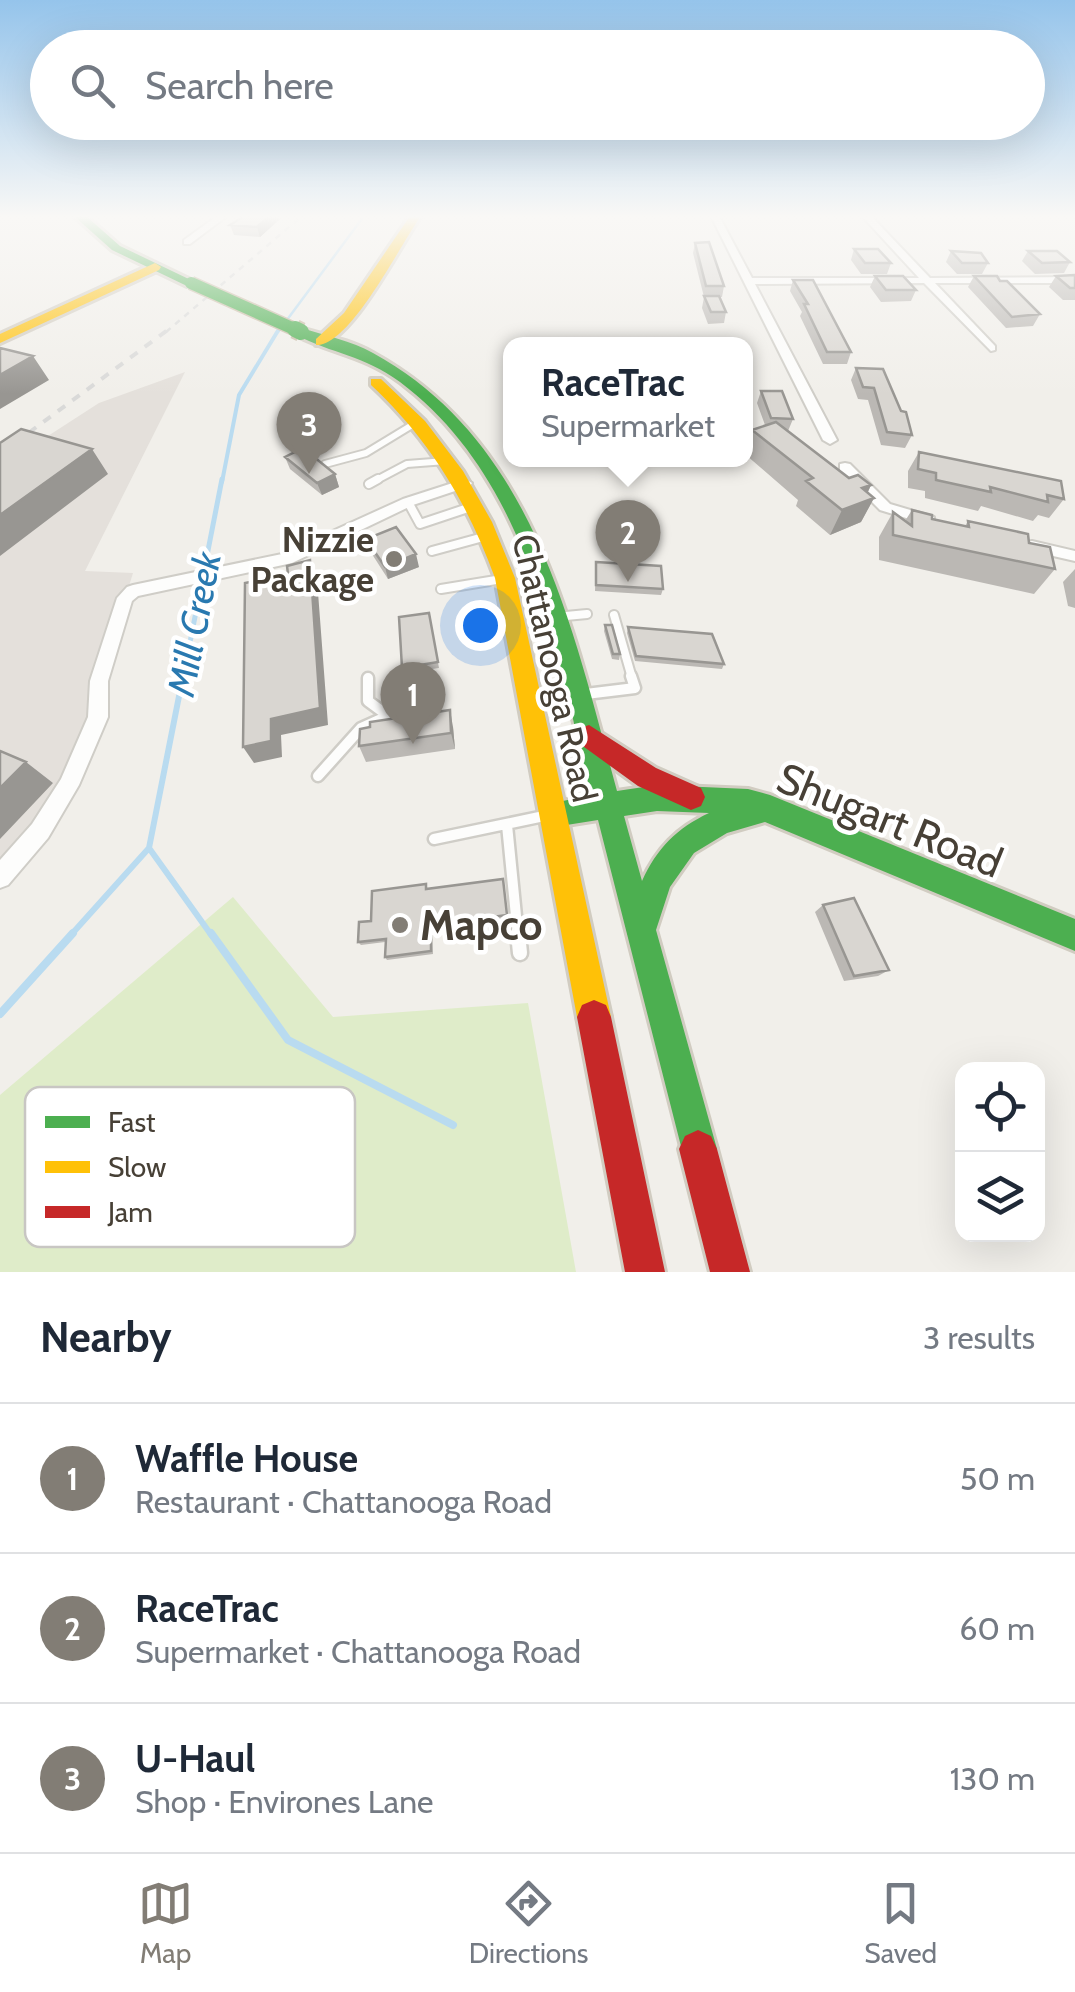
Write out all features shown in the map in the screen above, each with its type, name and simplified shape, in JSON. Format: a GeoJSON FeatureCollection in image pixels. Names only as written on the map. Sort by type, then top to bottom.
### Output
{"type":"FeatureCollection","features":[{"type":"Feature","properties":{"kind":"main road"},"geometry":{"type":"LineString","coordinates":[[0,339],[137,275]]}},
{"type":"Feature","properties":{"kind":"main road"},"geometry":{"type":"LineString","coordinates":[[174,275],[317,340],[343,324],[372,275]]}},
{"type":"Feature","properties":{"kind":"main road","name":"Chattanooga Road"},"geometry":{"type":"LineString","coordinates":[[317,340],[420,420],[460,472],[490,535],[504,578],[554,814],[645,1272]]}},
{"type":"Feature","properties":{"kind":"main road","name":"Chattanooga Road"},"geometry":{"type":"LineString","coordinates":[[317,340],[355,349],[404,377],[470,436],[499,476],[525,523],[558,617],[730,1272]]}},
{"type":"Feature","properties":{"kind":"main road"},"geometry":{"type":"LineString","coordinates":[[589,736],[647,777],[690,797]]}},
{"type":"Feature","properties":{"kind":"main road","name":"Shugart Road"},"geometry":{"type":"LineString","coordinates":[[554,814],[606,804],[690,797],[727,799],[770,808],[1075,935]]}},
{"type":"Feature","properties":{"kind":"main road"},"geometry":{"type":"LineString","coordinates":[[640,932],[649,895],[677,844],[706,824],[770,808]]}},
{"type":"Feature","properties":{"kind":"street"},"geometry":{"type":"LineString","coordinates":[[746,275],[830,440]]}},
{"type":"Feature","properties":{"kind":"street"},"geometry":{"type":"LineString","coordinates":[[921,275],[991,348]]}},
{"type":"Feature","properties":{"kind":"street"},"geometry":{"type":"LineString","coordinates":[[749,282],[1075,280]]}},
{"type":"Feature","properties":{"kind":"street"},"geometry":{"type":"LineString","coordinates":[[845,467],[885,507],[944,523]]}},
{"type":"Feature","properties":{"kind":"street"},"geometry":{"type":"LineString","coordinates":[[0,876],[40,831],[70,785],[98,717],[99,681],[126,598],[133,591],[286,559],[408,502],[460,472]]}},
{"type":"Feature","properties":{"kind":"street"},"geometry":{"type":"LineString","coordinates":[[1026,545],[1075,556]]}},
{"type":"Feature","properties":{"kind":"lane"},"geometry":{"type":"LineString","coordinates":[[325,464],[366,453],[420,420]]}},
{"type":"Feature","properties":{"kind":"lane"},"geometry":{"type":"LineString","coordinates":[[369,484],[408,464],[460,472]]}},
{"type":"Feature","properties":{"kind":"lane"},"geometry":{"type":"LineString","coordinates":[[408,502],[420,524],[476,505]]}},
{"type":"Feature","properties":{"kind":"lane"},"geometry":{"type":"LineString","coordinates":[[432,552],[490,535]]}},
{"type":"Feature","properties":{"kind":"lane"},"geometry":{"type":"LineString","coordinates":[[441,590],[504,578]]}},
{"type":"Feature","properties":{"kind":"lane"},"geometry":{"type":"LineString","coordinates":[[558,617],[587,614]]}},
{"type":"Feature","properties":{"kind":"lane"},"geometry":{"type":"LineString","coordinates":[[578,695],[635,688],[614,615]]}},
{"type":"Feature","properties":{"kind":"lane"},"geometry":{"type":"LineString","coordinates":[[362,728],[368,678]]}},
{"type":"Feature","properties":{"kind":"lane"},"geometry":{"type":"LineString","coordinates":[[318,776],[362,728],[390,715],[368,701]]}},
{"type":"Feature","properties":{"kind":"lane"},"geometry":{"type":"LineString","coordinates":[[434,840],[554,814]]}},
{"type":"Feature","properties":{"kind":"lane"},"geometry":{"type":"LineString","coordinates":[[507,825],[520,954]]}},
{"type":"Feature","properties":{"kind":"shaded area"},"geometry":{"type":"Polygon","coordinates":[[[185,372],[85,571],[133,573],[69,780],[0,879],[0,467],[99,403],[185,372]]]}},
{"type":"Feature","properties":{"kind":"green space"},"geometry":{"type":"Polygon","coordinates":[[[233,897],[333,1017],[528,1003],[576,1272],[0,1272],[0,1095],[233,897]]]}},
{"type":"Feature","properties":{"kind":"building"},"geometry":{"type":"Polygon","coordinates":[[[703,275],[720,275],[724,286],[706,286],[703,275]]]}},
{"type":"Feature","properties":{"kind":"building"},"geometry":{"type":"Polygon","coordinates":[[[1075,275],[1075,288],[1070,288],[1056,276],[1075,275]]]}},
{"type":"Feature","properties":{"kind":"building"},"geometry":{"type":"Polygon","coordinates":[[[875,276],[903,276],[916,290],[886,290],[875,276]]]}},
{"type":"Feature","properties":{"kind":"building"},"geometry":{"type":"Polygon","coordinates":[[[974,276],[997,276],[1000,281],[1007,281],[1040,314],[1012,317],[974,276]]]}},
{"type":"Feature","properties":{"kind":"building"},"geometry":{"type":"Polygon","coordinates":[[[793,280],[813,280],[851,352],[827,352],[804,304],[808,304],[793,280]]]}},
{"type":"Feature","properties":{"kind":"building"},"geometry":{"type":"Polygon","coordinates":[[[704,296],[719,296],[726,312],[711,312],[704,296]]]}},
{"type":"Feature","properties":{"kind":"building"},"geometry":{"type":"Polygon","coordinates":[[[0,348],[33,356],[0,375],[0,348]]]}},
{"type":"Feature","properties":{"kind":"building"},"geometry":{"type":"Polygon","coordinates":[[[856,368],[883,369],[901,411],[906,412],[912,435],[887,432],[874,388],[863,387],[856,368]]]}},
{"type":"Feature","properties":{"kind":"building"},"geometry":{"type":"Polygon","coordinates":[[[761,391],[782,391],[793,419],[771,418],[761,391]]]}},
{"type":"Feature","properties":{"kind":"building"},"geometry":{"type":"Polygon","coordinates":[[[776,422],[849,478],[858,475],[871,485],[862,488],[874,498],[842,510],[806,481],[813,478],[753,430],[776,422]]]}},
{"type":"Feature","properties":{"kind":"building"},"geometry":{"type":"Polygon","coordinates":[[[21,429],[92,449],[0,515],[0,443],[21,429]]]}},
{"type":"Feature","properties":{"kind":"building"},"geometry":{"type":"Polygon","coordinates":[[[303,448],[335,474],[317,483],[285,457],[303,448]]]}},
{"type":"Feature","properties":{"kind":"building"},"geometry":{"type":"Polygon","coordinates":[[[919,452],[1061,481],[1064,499],[1047,495],[1048,502],[990,487],[991,492],[936,480],[936,473],[918,469],[919,452]]]}},
{"type":"Feature","properties":{"kind":"building"},"geometry":{"type":"Polygon","coordinates":[[[912,510],[969,527],[968,521],[1028,534],[1029,543],[1050,547],[1055,569],[893,535],[893,512],[912,526],[912,510]]]}},
{"type":"Feature","properties":{"kind":"building"},"geometry":{"type":"Polygon","coordinates":[[[396,527],[416,554],[385,567],[366,539],[396,527]]]}},
{"type":"Feature","properties":{"kind":"building"},"geometry":{"type":"Polygon","coordinates":[[[310,560],[320,708],[271,719],[271,741],[243,747],[245,583],[288,574],[287,566],[310,560]]]}},
{"type":"Feature","properties":{"kind":"building"},"geometry":{"type":"Polygon","coordinates":[[[596,562],[661,566],[663,589],[596,585],[596,562]]]}},
{"type":"Feature","properties":{"kind":"building"},"geometry":{"type":"Polygon","coordinates":[[[429,613],[438,662],[402,668],[399,617],[429,613]]]}},
{"type":"Feature","properties":{"kind":"building"},"geometry":{"type":"Polygon","coordinates":[[[605,625],[612,625],[620,654],[613,654],[605,625]]]}},
{"type":"Feature","properties":{"kind":"building"},"geometry":{"type":"Polygon","coordinates":[[[628,627],[712,634],[724,664],[636,656],[628,627]]]}},
{"type":"Feature","properties":{"kind":"building"},"geometry":{"type":"Polygon","coordinates":[[[450,710],[451,733],[359,746],[360,729],[370,727],[370,722],[450,710]]]}},
{"type":"Feature","properties":{"kind":"building"},"geometry":{"type":"Polygon","coordinates":[[[0,751],[26,762],[0,788],[0,751]]]}},
{"type":"Feature","properties":{"kind":"building"},"geometry":{"type":"Polygon","coordinates":[[[503,879],[507,915],[431,925],[431,951],[385,957],[386,939],[358,942],[359,922],[371,921],[372,891],[503,879]]]}},
{"type":"Feature","properties":{"kind":"building"},"geometry":{"type":"Polygon","coordinates":[[[854,898],[889,970],[854,976],[823,905],[854,898]]]}},
{"type":"Feature","properties":{"kind":"waterway","name":"Mill Creek"},"geometry":{"type":"LineString","coordinates":[[278,332],[320,275]]}},
{"type":"Feature","properties":{"kind":"waterway","name":"Mill Creek"},"geometry":{"type":"LineString","coordinates":[[222,482],[239,395],[279,329]]}},
{"type":"Feature","properties":{"kind":"waterway","name":"Mill Creek"},"geometry":{"type":"LineString","coordinates":[[183,678],[222,479]]}},
{"type":"Feature","properties":{"kind":"waterway","name":"Mill Creek"},"geometry":{"type":"LineString","coordinates":[[149,848],[183,676]]}},
{"type":"Feature","properties":{"kind":"waterway","name":"Mill Creek"},"geometry":{"type":"LineString","coordinates":[[70,936],[149,848]]}},
{"type":"Feature","properties":{"kind":"waterway"},"geometry":{"type":"LineString","coordinates":[[149,848],[212,936]]}},
{"type":"Feature","properties":{"kind":"waterway","name":"Mill Creek"},"geometry":{"type":"LineString","coordinates":[[0,1014],[73,933]]}},
{"type":"Feature","properties":{"kind":"waterway"},"geometry":{"type":"LineString","coordinates":[[211,933],[288,1040],[453,1125]]}},
{"type":"Feature","properties":{"kind":"railway"},"geometry":{"type":"LineString","coordinates":[[166,332],[232,275]]}},
{"type":"Feature","properties":{"kind":"railway"},"geometry":{"type":"LineString","coordinates":[[0,454],[169,329]]}},
{"type":"Feature","properties":{"kind":"traffic: fast"},"geometry":{"type":"LineString","coordinates":[[175,275],[191,283]]}},
{"type":"Feature","properties":{"kind":"traffic: fast"},"geometry":{"type":"LineString","coordinates":[[191,283],[301,332]]}},
{"type":"Feature","properties":{"kind":"traffic: fast"},"geometry":{"type":"LineString","coordinates":[[301,332],[366,355],[403,377],[435,404],[464,433],[488,466],[528,538],[558,617],[698,1149]]}},
{"type":"Feature","properties":{"kind":"traffic: fast"},"geometry":{"type":"LineString","coordinates":[[554,814],[657,798],[748,802],[1075,935]]}},
{"type":"Feature","properties":{"kind":"traffic: fast"},"geometry":{"type":"LineString","coordinates":[[642,926],[659,877],[684,843],[720,822],[770,808]]}},
{"type":"Feature","properties":{"kind":"traffic: slow"},"geometry":{"type":"LineString","coordinates":[[0,339],[137,275]]}},
{"type":"Feature","properties":{"kind":"traffic: slow"},"geometry":{"type":"LineString","coordinates":[[321,342],[349,316],[376,275]]}},
{"type":"Feature","properties":{"kind":"traffic: slow"},"geometry":{"type":"LineString","coordinates":[[376,382],[419,424],[454,471],[482,522],[505,578],[594,1017]]}},
{"type":"Feature","properties":{"kind":"traffic: jam"},"geometry":{"type":"LineString","coordinates":[[589,736],[647,777],[691,797]]}},
{"type":"Feature","properties":{"kind":"traffic: jam"},"geometry":{"type":"LineString","coordinates":[[594,1017],[645,1272]]}},
{"type":"Feature","properties":{"kind":"traffic: jam"},"geometry":{"type":"LineString","coordinates":[[698,1149],[730,1272]]}},
{"type":"Feature","properties":{"kind":"place","name":"U-Haul"},"geometry":{"type":"Point","coordinates":[309,474]}},
{"type":"Feature","properties":{"kind":"place","name":"Nizzie Package"},"geometry":{"type":"Point","coordinates":[394,559]}},
{"type":"Feature","properties":{"kind":"place","name":"RaceTrac"},"geometry":{"type":"Point","coordinates":[628,582]}},
{"type":"Feature","properties":{"kind":"place","name":"Waffle House"},"geometry":{"type":"Point","coordinates":[413,744]}},
{"type":"Feature","properties":{"kind":"place","name":"Mapco"},"geometry":{"type":"Point","coordinates":[400,925]}}]}
